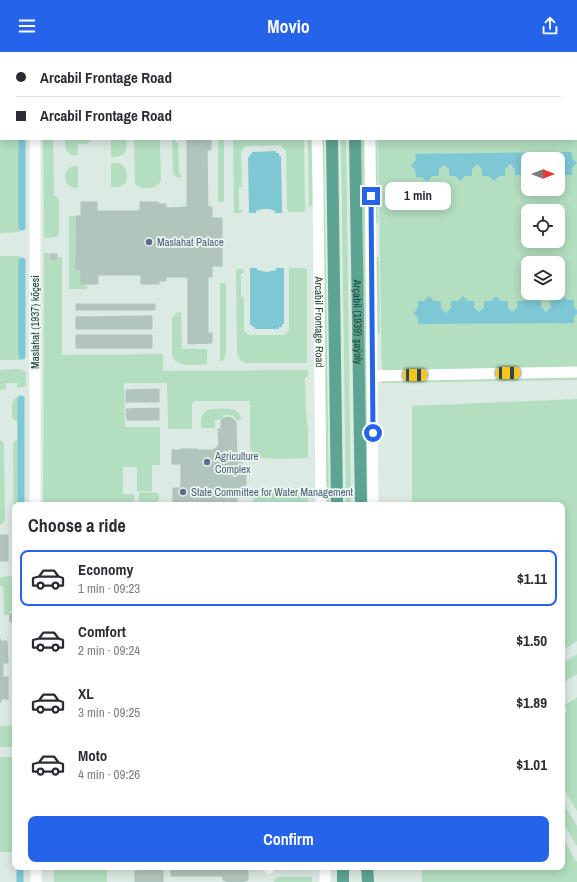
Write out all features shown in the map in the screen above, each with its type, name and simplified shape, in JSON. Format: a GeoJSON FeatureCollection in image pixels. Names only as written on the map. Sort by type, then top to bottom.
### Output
{"type":"FeatureCollection","features":[{"type":"Feature","properties":{"kind":"main road"},"geometry":{"type":"LineString","coordinates":[[332,140],[337,502]]}},
{"type":"Feature","properties":{"kind":"main road","name":"Arçabil (1939) şaýoly"},"geometry":{"type":"LineString","coordinates":[[355,140],[361,502]]}},
{"type":"Feature","properties":{"kind":"main road"},"geometry":{"type":"LineString","coordinates":[[343,870],[343,882]]}},
{"type":"Feature","properties":{"kind":"main road"},"geometry":{"type":"LineString","coordinates":[[367,870],[368,882]]}},
{"type":"Feature","properties":{"kind":"street","name":"Maslahat (1937) köçesi"},"geometry":{"type":"LineString","coordinates":[[35,140],[35,502]]}},
{"type":"Feature","properties":{"kind":"street","name":"Arcabil Frontage Road"},"geometry":{"type":"LineString","coordinates":[[317,140],[321,502]]}},
{"type":"Feature","properties":{"kind":"street"},"geometry":{"type":"LineString","coordinates":[[370,140],[373,502]]}},
{"type":"Feature","properties":{"kind":"street"},"geometry":{"type":"LineString","coordinates":[[372,376],[577,372]]}},
{"type":"Feature","properties":{"kind":"street"},"geometry":{"type":"LineString","coordinates":[[36,870],[36,882]]}},
{"type":"Feature","properties":{"kind":"street"},"geometry":{"type":"LineString","coordinates":[[325,870],[325,882]]}},
{"type":"Feature","properties":{"kind":"green space"},"geometry":{"type":"Polygon","coordinates":[[[0,140],[20,140],[20,232],[0,233],[0,140]]]}},
{"type":"Feature","properties":{"kind":"green space"},"geometry":{"type":"Polygon","coordinates":[[[43,140],[53,140],[54,195],[59,201],[59,233],[57,237],[44,238],[43,140]]]}},
{"type":"Feature","properties":{"kind":"green space"},"geometry":{"type":"Polygon","coordinates":[[[65,140],[91,140],[87,144],[78,144],[78,155],[72,155],[68,152],[65,140]]]}},
{"type":"Feature","properties":{"kind":"green space"},"geometry":{"type":"Polygon","coordinates":[[[111,140],[126,140],[126,150],[124,153],[119,156],[111,157],[111,140]]]}},
{"type":"Feature","properties":{"kind":"green space"},"geometry":{"type":"Polygon","coordinates":[[[134,140],[160,140],[161,180],[157,185],[150,188],[142,188],[135,184],[134,140]]]}},
{"type":"Feature","properties":{"kind":"green space"},"geometry":{"type":"Polygon","coordinates":[[[172,140],[176,140],[176,143],[178,143],[179,174],[181,174],[181,178],[176,177],[173,173],[172,140]]]}},
{"type":"Feature","properties":{"kind":"green space"},"geometry":{"type":"Polygon","coordinates":[[[218,140],[224,140],[224,202],[218,202],[218,140]]]}},
{"type":"Feature","properties":{"kind":"green space"},"geometry":{"type":"Polygon","coordinates":[[[233,140],[304,140],[305,211],[289,212],[287,209],[286,150],[281,147],[281,145],[246,146],[241,151],[242,187],[239,187],[239,210],[242,210],[242,213],[234,213],[233,140]]]}},
{"type":"Feature","properties":{"kind":"green space"},"geometry":{"type":"Polygon","coordinates":[[[308,140],[312,140],[313,202],[309,208],[308,140]]]}},
{"type":"Feature","properties":{"kind":"green space"},"geometry":{"type":"Polygon","coordinates":[[[322,140],[324,140],[329,502],[326,502],[322,140]]]}},
{"type":"Feature","properties":{"kind":"green space"},"geometry":{"type":"Polygon","coordinates":[[[341,140],[346,140],[351,502],[346,502],[341,140]]]}},
{"type":"Feature","properties":{"kind":"green space"},"geometry":{"type":"Polygon","coordinates":[[[361,140],[364,140],[369,502],[366,502],[361,140]]]}},
{"type":"Feature","properties":{"kind":"green space"},"geometry":{"type":"Polygon","coordinates":[[[375,140],[377,140],[378,223],[376,223],[375,140]]]}},
{"type":"Feature","properties":{"kind":"green space"},"geometry":{"type":"Polygon","coordinates":[[[378,140],[577,140],[577,380],[382,383],[378,140]]]}},
{"type":"Feature","properties":{"kind":"green space"},"geometry":{"type":"Polygon","coordinates":[[[111,163],[121,164],[126,170],[126,181],[120,187],[111,187],[111,163]]]}},
{"type":"Feature","properties":{"kind":"green space"},"geometry":{"type":"Polygon","coordinates":[[[73,166],[78,166],[78,188],[69,185],[65,179],[66,172],[73,166]]]}},
{"type":"Feature","properties":{"kind":"green space"},"geometry":{"type":"Polygon","coordinates":[[[69,216],[75,216],[76,271],[81,271],[81,284],[87,285],[87,289],[69,289],[69,216]]]}},
{"type":"Feature","properties":{"kind":"green space"},"geometry":{"type":"Polygon","coordinates":[[[44,253],[49,253],[49,261],[58,261],[58,257],[62,257],[62,355],[163,354],[163,371],[308,370],[308,377],[305,377],[308,458],[271,459],[254,455],[250,446],[250,401],[194,401],[192,404],[192,429],[170,429],[168,428],[167,383],[124,383],[125,427],[160,427],[160,465],[152,465],[152,491],[137,491],[137,467],[123,467],[123,494],[134,494],[134,502],[43,502],[44,253]]]}},
{"type":"Feature","properties":{"kind":"green space"},"geometry":{"type":"Polygon","coordinates":[[[0,256],[20,256],[20,360],[0,360],[0,256]]]}},
{"type":"Feature","properties":{"kind":"green space"},"geometry":{"type":"Polygon","coordinates":[[[376,257],[379,257],[380,334],[378,334],[376,257]]]}},
{"type":"Feature","properties":{"kind":"green space"},"geometry":{"type":"Polygon","coordinates":[[[290,268],[307,269],[307,363],[246,363],[240,359],[237,352],[236,269],[244,269],[244,273],[241,274],[241,297],[244,298],[244,331],[249,335],[284,335],[289,330],[290,268]]]}},
{"type":"Feature","properties":{"kind":"green space"},"geometry":{"type":"Polygon","coordinates":[[[220,283],[226,283],[226,352],[224,360],[220,362],[220,283]]]}},
{"type":"Feature","properties":{"kind":"green space"},"geometry":{"type":"Polygon","coordinates":[[[181,312],[182,349],[207,349],[207,364],[182,364],[174,359],[172,355],[172,318],[176,313],[181,312]]]}},
{"type":"Feature","properties":{"kind":"green space"},"geometry":{"type":"Polygon","coordinates":[[[19,369],[26,372],[26,386],[17,388],[17,383],[6,383],[6,389],[0,390],[0,370],[19,369]]]}},
{"type":"Feature","properties":{"kind":"green space"},"geometry":{"type":"Polygon","coordinates":[[[19,397],[19,502],[14,502],[13,444],[18,439],[18,423],[12,418],[12,405],[14,399],[19,397]]]}},
{"type":"Feature","properties":{"kind":"green space"},"geometry":{"type":"Polygon","coordinates":[[[577,399],[577,641],[565,649],[565,502],[412,502],[412,406],[577,399]]]}},
{"type":"Feature","properties":{"kind":"green space"},"geometry":{"type":"Polygon","coordinates":[[[212,409],[234,410],[240,415],[241,420],[237,420],[230,415],[225,415],[220,420],[215,420],[215,428],[201,428],[201,419],[203,414],[212,409]]]}},
{"type":"Feature","properties":{"kind":"green space"},"geometry":{"type":"Polygon","coordinates":[[[0,440],[4,444],[5,519],[4,523],[0,525],[0,440]]]}},
{"type":"Feature","properties":{"kind":"green space"},"geometry":{"type":"Polygon","coordinates":[[[139,492],[158,493],[158,502],[139,502],[139,492]]]}},
{"type":"Feature","properties":{"kind":"green space"},"geometry":{"type":"Polygon","coordinates":[[[262,493],[308,493],[308,502],[252,502],[258,495],[262,493]]]}},
{"type":"Feature","properties":{"kind":"green space"},"geometry":{"type":"Polygon","coordinates":[[[12,576],[12,611],[9,611],[9,615],[4,615],[3,586],[0,586],[0,577],[12,576]]]}},
{"type":"Feature","properties":{"kind":"green space"},"geometry":{"type":"Polygon","coordinates":[[[577,654],[577,674],[565,681],[565,662],[577,654]]]}},
{"type":"Feature","properties":{"kind":"green space"},"geometry":{"type":"Polygon","coordinates":[[[577,697],[577,811],[565,791],[565,713],[567,711],[565,705],[577,697]]]}},
{"type":"Feature","properties":{"kind":"green space"},"geometry":{"type":"Polygon","coordinates":[[[0,726],[12,726],[12,747],[0,747],[0,726]]]}},
{"type":"Feature","properties":{"kind":"green space"},"geometry":{"type":"Polygon","coordinates":[[[0,757],[12,757],[12,852],[0,852],[0,757]]]}},
{"type":"Feature","properties":{"kind":"green space"},"geometry":{"type":"Polygon","coordinates":[[[565,806],[577,826],[577,846],[565,826],[565,806]]]}},
{"type":"Feature","properties":{"kind":"green space"},"geometry":{"type":"Polygon","coordinates":[[[565,842],[577,862],[577,882],[422,882],[422,870],[565,870],[565,842]]]}},
{"type":"Feature","properties":{"kind":"green space"},"geometry":{"type":"Polygon","coordinates":[[[54,870],[107,870],[107,882],[54,882],[54,870]]]}},
{"type":"Feature","properties":{"kind":"green space"},"geometry":{"type":"Polygon","coordinates":[[[278,877],[312,877],[312,882],[274,882],[278,877]]]}},
{"type":"Feature","properties":{"kind":"water"},"geometry":{"type":"Polygon","coordinates":[[[276,151],[276,153],[279,153],[279,156],[281,156],[282,213],[275,213],[275,211],[270,209],[261,209],[256,211],[256,213],[249,213],[248,157],[250,157],[252,152],[276,151]]]}},
{"type":"Feature","properties":{"kind":"water"},"geometry":{"type":"Polygon","coordinates":[[[565,152],[572,152],[572,158],[577,163],[572,168],[572,175],[565,175],[565,152]]]}},
{"type":"Feature","properties":{"kind":"water"},"geometry":{"type":"Polygon","coordinates":[[[521,153],[521,175],[515,175],[515,169],[510,164],[505,169],[505,176],[499,176],[494,181],[489,176],[482,176],[482,169],[477,164],[472,169],[472,176],[465,176],[460,181],[456,176],[449,176],[449,169],[444,165],[439,169],[439,176],[432,176],[427,181],[422,177],[416,177],[415,170],[411,165],[416,160],[415,154],[521,153]]]}},
{"type":"Feature","properties":{"kind":"water"},"geometry":{"type":"Polygon","coordinates":[[[250,268],[257,268],[257,270],[267,272],[276,270],[276,268],[284,268],[284,324],[282,324],[282,327],[279,327],[279,329],[255,329],[255,327],[250,325],[250,268]]]}},
{"type":"Feature","properties":{"kind":"water"},"geometry":{"type":"Polygon","coordinates":[[[429,296],[434,301],[441,301],[441,308],[446,313],[451,308],[451,301],[458,301],[463,296],[468,301],[474,301],[474,308],[479,312],[484,308],[484,301],[491,301],[496,296],[501,301],[508,301],[508,308],[512,312],[517,308],[517,301],[541,300],[541,307],[546,312],[551,307],[550,301],[565,300],[565,298],[567,300],[574,300],[574,307],[577,310],[577,314],[574,317],[574,323],[418,324],[418,318],[413,313],[418,308],[418,301],[424,301],[429,296]]]}},
{"type":"Feature","properties":{"kind":"building","name":"Maslahat Palace"},"geometry":{"type":"Polygon","coordinates":[[[187,140],[211,140],[211,150],[207,150],[208,207],[212,207],[212,218],[222,218],[222,266],[212,266],[212,277],[208,277],[208,333],[212,333],[212,343],[188,344],[188,277],[166,277],[166,281],[159,281],[159,284],[141,284],[141,275],[98,275],[98,284],[81,284],[81,270],[76,270],[76,216],[81,216],[81,202],[97,202],[97,211],[140,211],[140,202],[158,202],[158,204],[166,204],[166,208],[187,207],[187,140]]]}},
{"type":"Feature","properties":{"kind":"building"},"geometry":{"type":"Polygon","coordinates":[[[50,254],[57,254],[57,260],[50,260],[50,254]]]}},
{"type":"Feature","properties":{"kind":"building"},"geometry":{"type":"Polygon","coordinates":[[[76,304],[155,304],[155,310],[76,310],[76,304]]]}},
{"type":"Feature","properties":{"kind":"building"},"geometry":{"type":"Polygon","coordinates":[[[152,316],[152,329],[76,329],[76,317],[152,316]]]}},
{"type":"Feature","properties":{"kind":"building"},"geometry":{"type":"Polygon","coordinates":[[[76,335],[152,335],[152,348],[76,348],[76,335]]]}},
{"type":"Feature","properties":{"kind":"building"},"geometry":{"type":"Polygon","coordinates":[[[159,389],[159,402],[126,402],[126,390],[159,389]]]}},
{"type":"Feature","properties":{"kind":"building"},"geometry":{"type":"Polygon","coordinates":[[[159,408],[159,420],[127,420],[126,409],[159,408]]]}},
{"type":"Feature","properties":{"kind":"building","name":"Agriculture Complex"},"geometry":{"type":"Polygon","coordinates":[[[227,417],[232,418],[236,422],[237,460],[242,460],[242,467],[246,467],[246,486],[242,486],[242,493],[237,494],[237,502],[173,502],[173,488],[181,488],[181,464],[172,464],[172,450],[213,450],[219,445],[218,429],[221,429],[222,419],[227,417]]]}},
{"type":"Feature","properties":{"kind":"building"},"geometry":{"type":"Polygon","coordinates":[[[0,535],[8,535],[8,561],[0,561],[0,535]]]}},
{"type":"Feature","properties":{"kind":"building"},"geometry":{"type":"Polygon","coordinates":[[[10,614],[12,614],[12,622],[10,622],[10,614]]]}},
{"type":"Feature","properties":{"kind":"building"},"geometry":{"type":"Polygon","coordinates":[[[0,641],[7,641],[8,663],[3,663],[3,677],[8,677],[8,699],[1,699],[1,702],[0,702],[0,641]]]}},
{"type":"Feature","properties":{"kind":"building"},"geometry":{"type":"Polygon","coordinates":[[[163,870],[163,882],[135,882],[135,871],[163,870]]]}},
{"type":"Feature","properties":{"kind":"building"},"geometry":{"type":"Polygon","coordinates":[[[171,870],[248,870],[248,880],[241,882],[229,882],[223,880],[223,876],[171,876],[171,870]]]}},
{"type":"Feature","properties":{"kind":"waterway"},"geometry":{"type":"LineString","coordinates":[[22,140],[22,227]]}},
{"type":"Feature","properties":{"kind":"waterway"},"geometry":{"type":"LineString","coordinates":[[22,261],[22,356]]}},
{"type":"Feature","properties":{"kind":"waterway"},"geometry":{"type":"LineString","coordinates":[[21,399],[21,502]]}},
{"type":"Feature","properties":{"kind":"waterway"},"geometry":{"type":"LineString","coordinates":[[20,870],[20,882]]}},
{"type":"Feature","properties":{"kind":"place","name":"Maslahat Palace"},"geometry":{"type":"Point","coordinates":[149,242]}},
{"type":"Feature","properties":{"kind":"place","name":"Agriculture Complex"},"geometry":{"type":"Point","coordinates":[207,462]}},
{"type":"Feature","properties":{"kind":"place","name":"State Committee for Water Management"},"geometry":{"type":"Point","coordinates":[183,492]}},
{"type":"Feature","properties":{"kind":"route"},"geometry":{"type":"LineString","coordinates":[[371,196],[373,433]]}}]}
